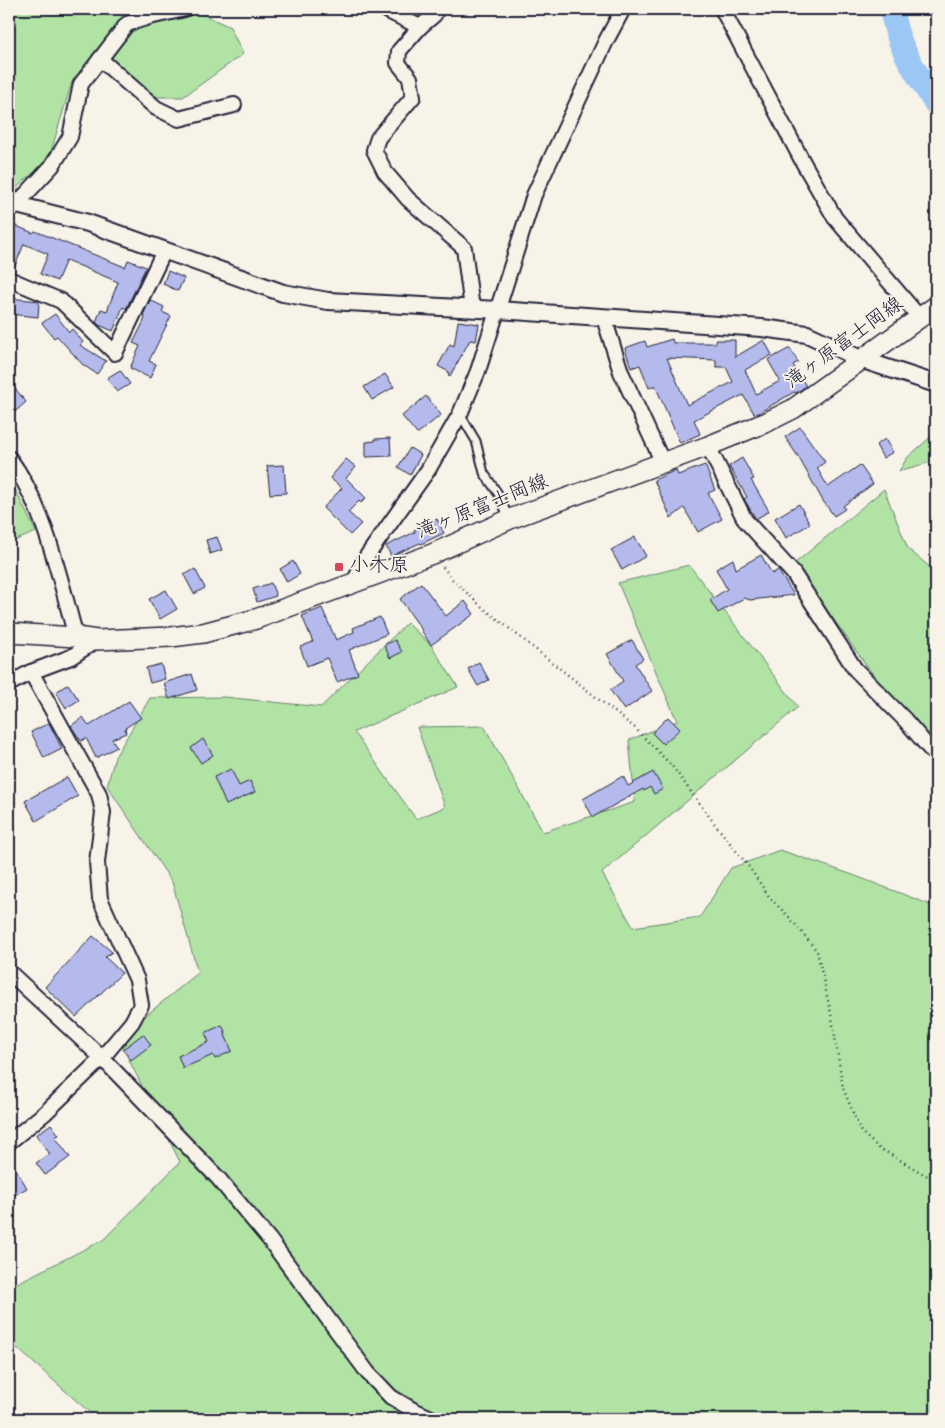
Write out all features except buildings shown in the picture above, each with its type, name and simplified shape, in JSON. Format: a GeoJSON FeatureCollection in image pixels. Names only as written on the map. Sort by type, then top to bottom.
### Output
{"type":"FeatureCollection","features":[{"type":"Feature","properties":{"kind":"main road","name":"滝ヶ原富士岡線"},"geometry":{"type":"LineString","coordinates":[[9,633],[97,640],[171,637],[203,633],[256,619],[432,554],[510,519],[663,463],[767,422],[794,409],[936,306]]}},
{"type":"Feature","properties":{"kind":"street"},"geometry":{"type":"LineString","coordinates":[[12,204],[52,166],[70,137],[81,84],[127,24],[148,17],[185,9]]}},
{"type":"Feature","properties":{"kind":"street"},"geometry":{"type":"LineString","coordinates":[[384,9],[420,27]]}},
{"type":"Feature","properties":{"kind":"street"},"geometry":{"type":"LineString","coordinates":[[437,9],[434,15],[420,27],[399,51],[398,63],[410,78],[413,97],[378,138],[374,150],[385,172],[408,198],[464,248],[472,309]]}},
{"type":"Feature","properties":{"kind":"street"},"geometry":{"type":"LineString","coordinates":[[354,582],[367,556],[428,470],[460,414],[478,371],[534,196],[606,41],[623,9]]}},
{"type":"Feature","properties":{"kind":"street"},"geometry":{"type":"LineString","coordinates":[[722,9],[804,164],[835,218],[920,318]]}},
{"type":"Feature","properties":{"kind":"street"},"geometry":{"type":"LineString","coordinates":[[100,59],[156,108],[179,119],[234,105]]}},
{"type":"Feature","properties":{"kind":"street"},"geometry":{"type":"LineString","coordinates":[[12,204],[88,223],[292,295],[328,301],[498,310],[762,328],[806,334],[863,360],[936,384]]}},
{"type":"Feature","properties":{"kind":"street"},"geometry":{"type":"LineString","coordinates":[[9,279],[61,301],[115,353],[164,251]]}},
{"type":"Feature","properties":{"kind":"street"},"geometry":{"type":"LineString","coordinates":[[604,318],[621,372],[663,463]]}},
{"type":"Feature","properties":{"kind":"street"},"geometry":{"type":"LineString","coordinates":[[708,446],[746,520],[793,573],[855,669],[905,720],[936,756]]}},
{"type":"Feature","properties":{"kind":"street"},"geometry":{"type":"LineString","coordinates":[[9,458],[33,499],[52,550],[76,637]]}},
{"type":"Feature","properties":{"kind":"street"},"geometry":{"type":"LineString","coordinates":[[9,684],[31,672],[71,657],[97,640]]}},
{"type":"Feature","properties":{"kind":"street"},"geometry":{"type":"LineString","coordinates":[[9,1142],[45,1113],[102,1058],[132,1022],[141,1005],[137,980],[100,899],[97,862],[103,812],[99,794],[31,672]]}},
{"type":"Feature","properties":{"kind":"street"},"geometry":{"type":"LineString","coordinates":[[9,972],[102,1058],[218,1178],[269,1239],[368,1373],[391,1397],[413,1410],[434,1419]]}},
{"type":"Feature","properties":{"kind":"lane"},"geometry":{"type":"LineString","coordinates":[[460,414],[476,441],[484,473],[510,519]]}},
{"type":"Feature","properties":{"kind":"path"},"geometry":{"type":"LineString","coordinates":[[432,554],[454,580],[482,607],[635,728],[672,766],[749,867],[770,898],[790,918],[817,951],[832,1018],[842,1088],[861,1132],[879,1148],[936,1181]]}},
{"type":"Feature","properties":{"kind":"green space"},"geometry":{"type":"Polygon","coordinates":[[[9,9],[145,9],[133,10],[72,82],[49,158],[9,195],[9,9]]]}},
{"type":"Feature","properties":{"kind":"green space"},"geometry":{"type":"Polygon","coordinates":[[[200,13],[230,27],[243,54],[183,97],[158,97],[134,83],[105,60],[122,31],[158,18],[200,13]]]}},
{"type":"Feature","properties":{"kind":"green space"},"geometry":{"type":"Polygon","coordinates":[[[936,432],[936,465],[931,462],[899,471],[907,458],[936,432]]]}},
{"type":"Feature","properties":{"kind":"green space"},"geometry":{"type":"Polygon","coordinates":[[[9,477],[36,532],[9,543],[9,477]]]}},
{"type":"Feature","properties":{"kind":"green space"},"geometry":{"type":"Polygon","coordinates":[[[884,489],[908,549],[936,572],[936,754],[869,669],[794,564],[884,489]]]}},
{"type":"Feature","properties":{"kind":"green space"},"geometry":{"type":"Polygon","coordinates":[[[689,565],[798,707],[602,873],[633,927],[700,917],[731,868],[780,850],[853,875],[936,907],[936,1419],[97,1419],[9,1341],[9,1284],[11,1286],[103,1240],[180,1162],[118,1038],[198,973],[172,882],[107,786],[115,757],[150,698],[224,697],[321,707],[407,623],[431,645],[458,687],[354,732],[416,819],[445,807],[417,727],[484,726],[543,832],[635,802],[629,740],[677,721],[618,583],[689,565]]]}},
{"type":"Feature","properties":{"kind":"waterway"},"geometry":{"type":"LineString","coordinates":[[892,9],[902,47],[936,104]]}},
{"type":"Feature","properties":{"kind":"place","name":"小木原"},"geometry":{"type":"Point","coordinates":[339,567]}}]}
